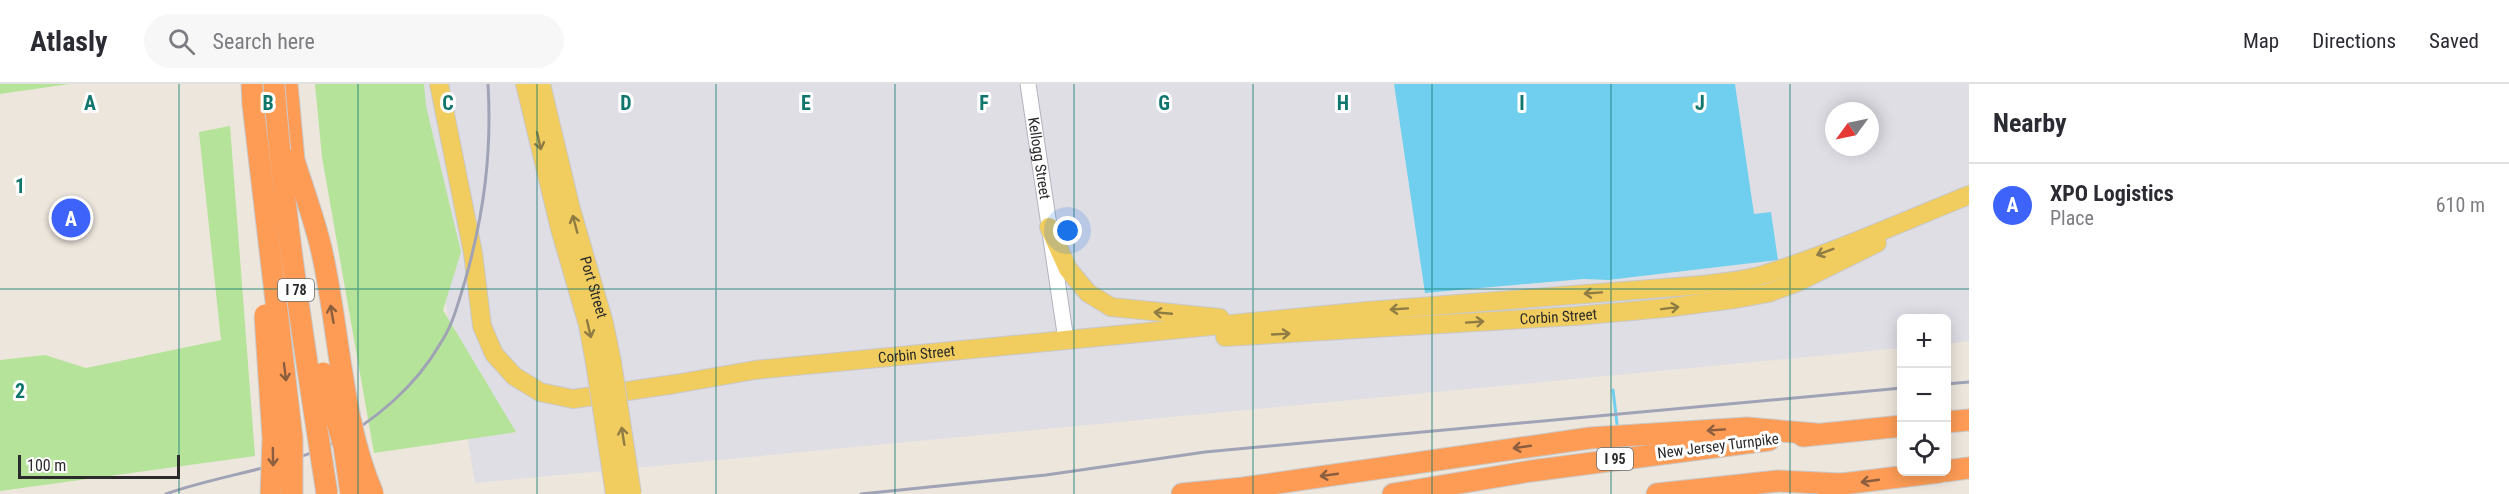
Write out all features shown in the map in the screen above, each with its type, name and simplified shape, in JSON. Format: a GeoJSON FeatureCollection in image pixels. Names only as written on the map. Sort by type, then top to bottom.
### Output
{"type":"FeatureCollection","features":[{"type":"Feature","properties":{"kind":"highway","name":"I 78"},"geometry":{"type":"LineString","coordinates":[[274,84],[280,158],[297,296],[327,494]]}},
{"type":"Feature","properties":{"kind":"highway","name":"I 78"},"geometry":{"type":"LineString","coordinates":[[287,84],[305,258],[341,494]]}},
{"type":"Feature","properties":{"kind":"highway"},"geometry":{"type":"LineString","coordinates":[[253,94],[252,146],[272,420],[272,494]]}},
{"type":"Feature","properties":{"kind":"highway"},"geometry":{"type":"LineString","coordinates":[[253,94],[292,438],[292,494]]}},
{"type":"Feature","properties":{"kind":"highway"},"geometry":{"type":"LineString","coordinates":[[294,160],[321,248],[348,403],[364,471],[373,494]]}},
{"type":"Feature","properties":{"kind":"highway"},"geometry":{"type":"LineString","coordinates":[[323,373],[344,446],[351,494]]}},
{"type":"Feature","properties":{"kind":"highway"},"geometry":{"type":"LineString","coordinates":[[1951,422],[1969,420]]}},
{"type":"Feature","properties":{"kind":"highway","name":"New Jersey Turnpike"},"geometry":{"type":"LineString","coordinates":[[1393,494],[1531,471],[1816,434],[1897,426]]}},
{"type":"Feature","properties":{"kind":"highway"},"geometry":{"type":"LineString","coordinates":[[1182,494],[1242,488],[1590,438],[1747,428],[1816,434]]}},
{"type":"Feature","properties":{"kind":"highway"},"geometry":{"type":"LineString","coordinates":[[1951,470],[1969,468]]}},
{"type":"Feature","properties":{"kind":"highway"},"geometry":{"type":"LineString","coordinates":[[1772,494],[1902,476]]}},
{"type":"Feature","properties":{"kind":"highway"},"geometry":{"type":"LineString","coordinates":[[1657,494],[1778,481],[1841,484]]}},
{"type":"Feature","properties":{"kind":"highway"},"geometry":{"type":"LineString","coordinates":[[1220,494],[1242,488]]}},
{"type":"Feature","properties":{"kind":"main road","name":"Corbin Street"},"geometry":{"type":"LineString","coordinates":[[439,84],[473,253],[482,326],[489,345],[500,362],[514,376],[531,388],[559,397],[590,397],[755,370],[1263,321],[1738,280],[1765,275],[1969,195]]}},
{"type":"Feature","properties":{"kind":"main road","name":"Port Street"},"geometry":{"type":"LineString","coordinates":[[525,84],[560,229],[588,325],[604,363],[632,494]]}},
{"type":"Feature","properties":{"kind":"main road","name":"Port Street"},"geometry":{"type":"LineString","coordinates":[[541,84],[571,209],[604,323],[604,363],[615,494]]}},
{"type":"Feature","properties":{"kind":"main road","name":"Corbin Street"},"geometry":{"type":"LineString","coordinates":[[1160,332],[1221,337],[1293,333],[1575,316],[1735,299],[1768,293],[1798,282],[1896,234],[1938,207]]}},
{"type":"Feature","properties":{"kind":"main road"},"geometry":{"type":"LineString","coordinates":[[1049,227],[1068,269],[1088,293],[1112,307],[1263,321]]}},
{"type":"Feature","properties":{"kind":"street","name":"Kellogg Street"},"geometry":{"type":"LineString","coordinates":[[1028,84],[1066,340]]}},
{"type":"Feature","properties":{"kind":"shaded area"},"geometry":{"type":"Polygon","coordinates":[[[410,84],[1394,84],[1425,293],[1584,279],[1608,280],[1778,260],[1771,212],[1754,215],[1735,84],[1969,84],[1969,341],[1951,343],[1951,314],[1897,314],[1897,348],[475,483],[410,84]]]}},
{"type":"Feature","properties":{"kind":"green space"},"geometry":{"type":"Polygon","coordinates":[[[0,84],[69,84],[0,94],[0,84]]]}},
{"type":"Feature","properties":{"kind":"green space"},"geometry":{"type":"Polygon","coordinates":[[[315,84],[424,84],[426,106],[461,252],[443,310],[516,432],[374,453],[322,157],[315,84]]]}},
{"type":"Feature","properties":{"kind":"green space"},"geometry":{"type":"Polygon","coordinates":[[[230,126],[255,456],[0,491],[0,360],[45,355],[86,368],[221,340],[199,132],[230,126]]]}},
{"type":"Feature","properties":{"kind":"water"},"geometry":{"type":"Polygon","coordinates":[[[1394,84],[1735,84],[1754,214],[1771,212],[1778,260],[1608,280],[1584,279],[1425,293],[1394,84]]]}},
{"type":"Feature","properties":{"kind":"waterway"},"geometry":{"type":"LineString","coordinates":[[1613,390],[1617,424]]}},
{"type":"Feature","properties":{"kind":"railway"},"geometry":{"type":"LineString","coordinates":[[166,494],[292,460],[331,444],[378,414],[393,402],[419,374],[445,337],[472,256],[485,183],[489,134],[488,84]]}},
{"type":"Feature","properties":{"kind":"railway"},"geometry":{"type":"LineString","coordinates":[[1951,384],[1969,382]]}},
{"type":"Feature","properties":{"kind":"railway"},"geometry":{"type":"LineString","coordinates":[[861,494],[1046,475],[1205,452],[1897,388]]}},
{"type":"Feature","properties":{"kind":"place","name":"XPO Logistics"},"geometry":{"type":"Point","coordinates":[71,218]}}]}
